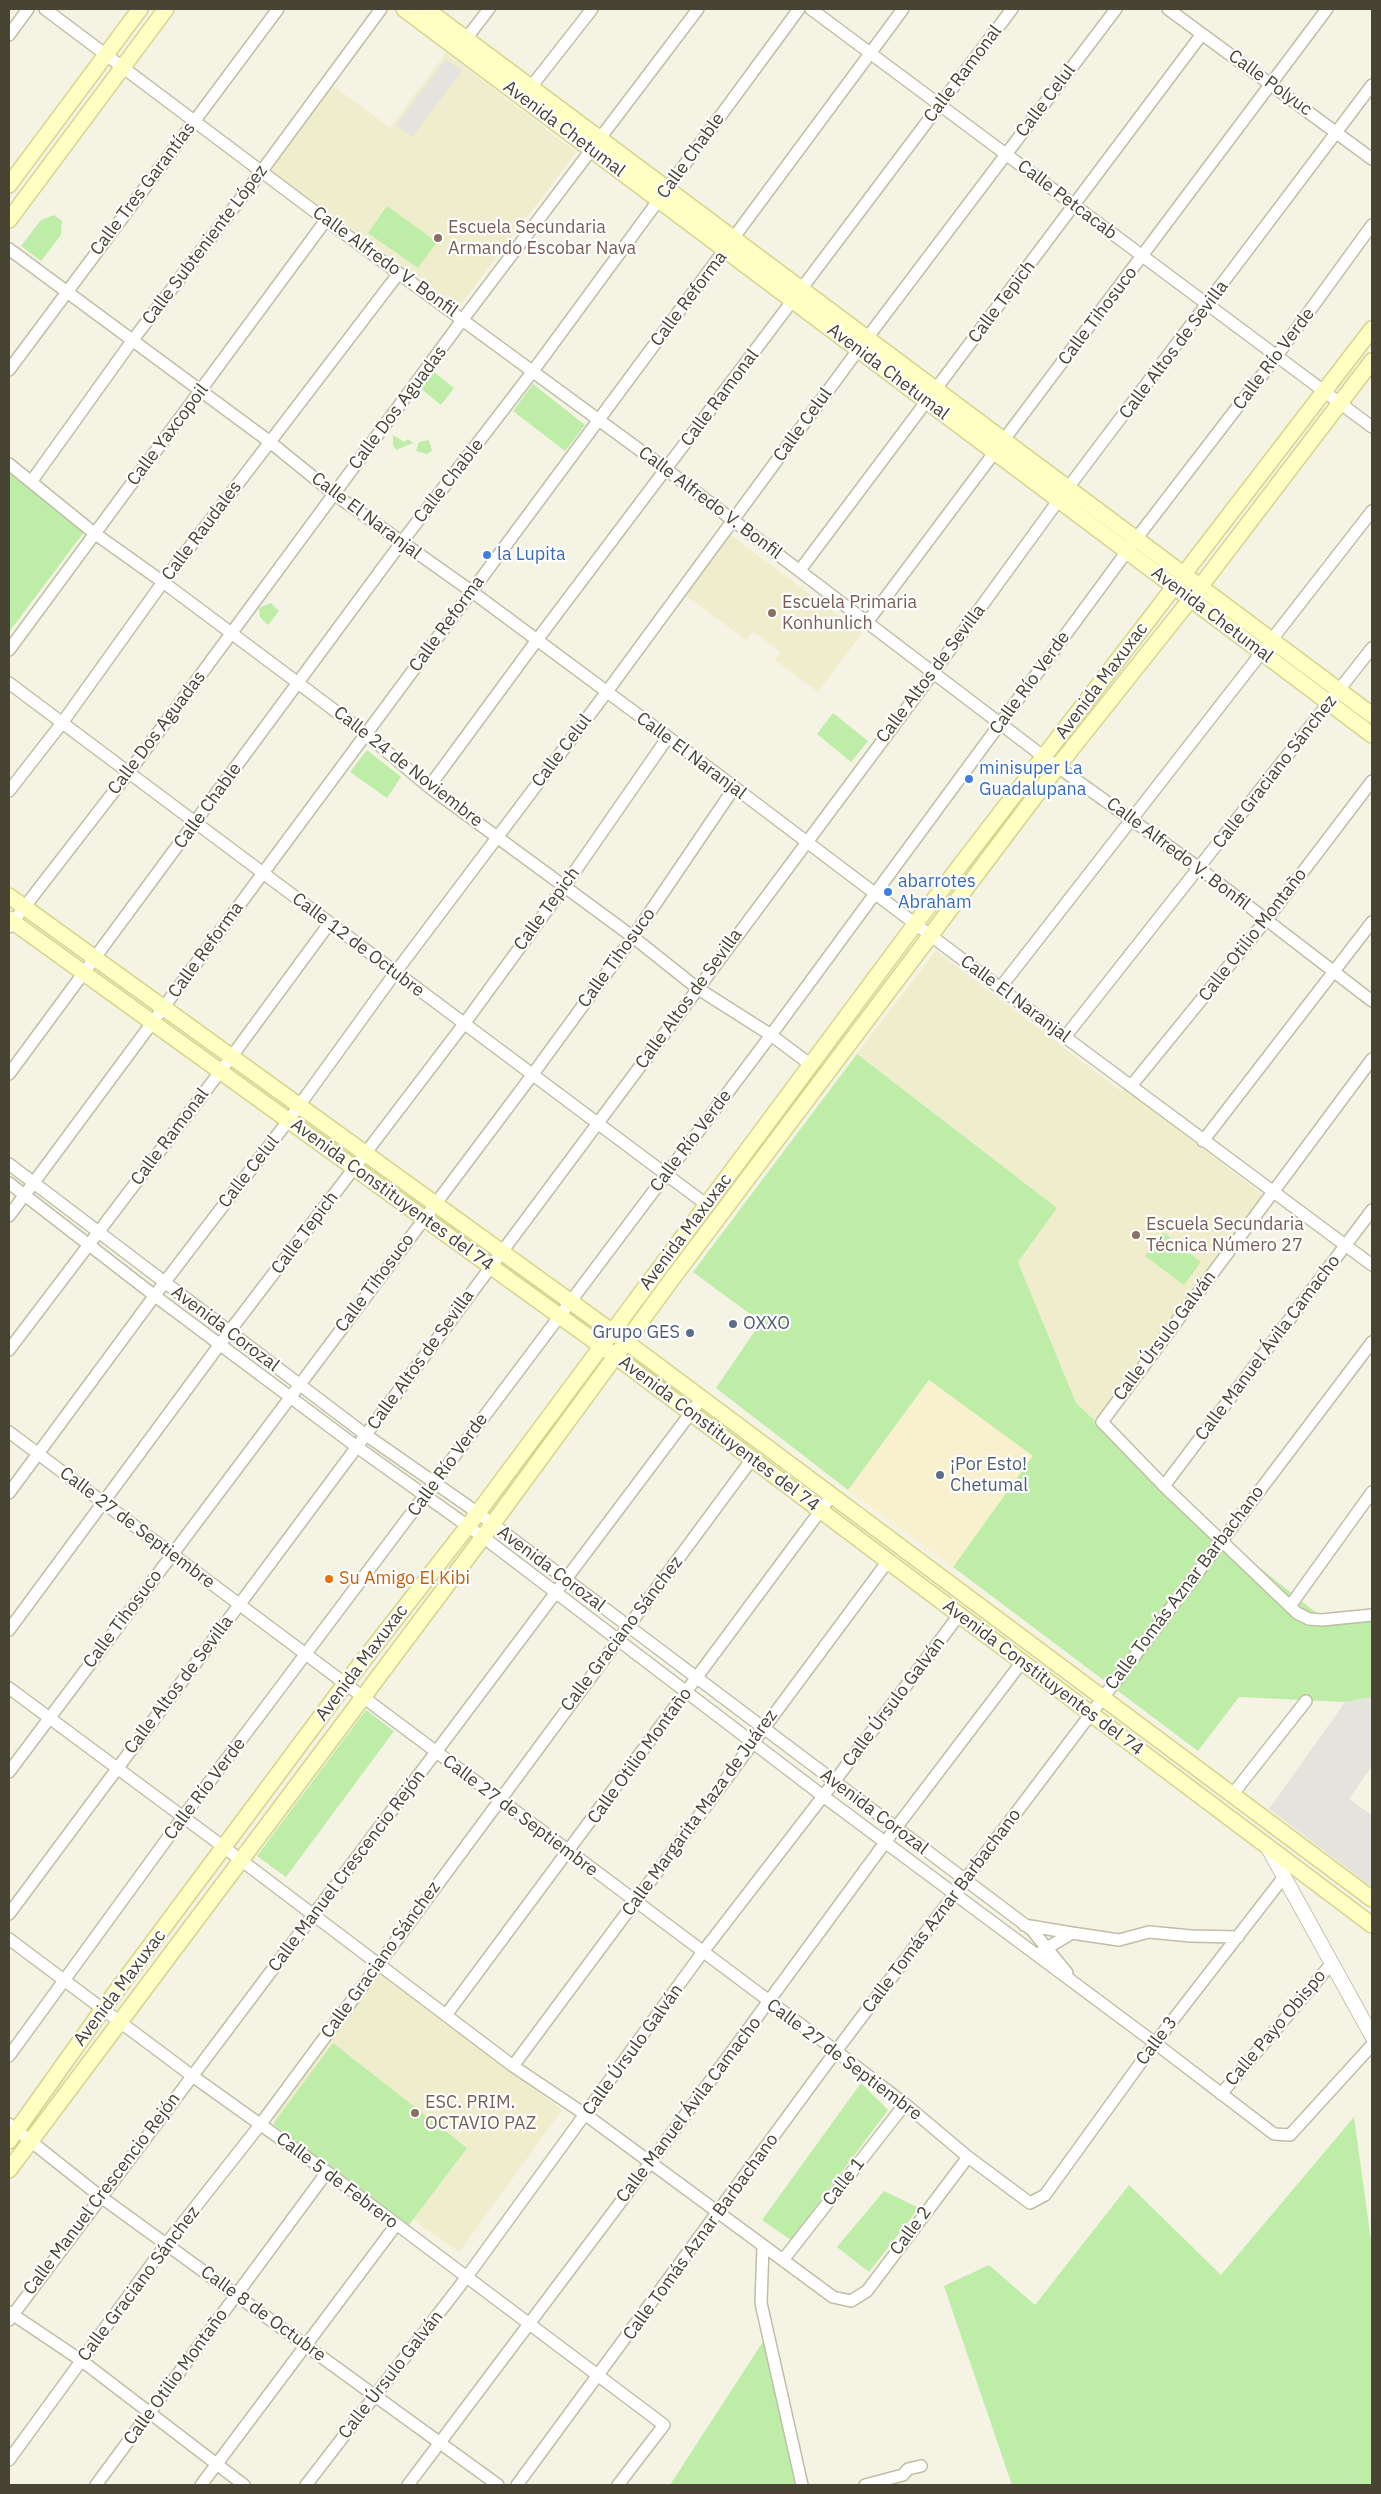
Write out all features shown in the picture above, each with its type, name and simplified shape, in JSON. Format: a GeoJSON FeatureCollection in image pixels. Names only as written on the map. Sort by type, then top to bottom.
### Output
{"type":"FeatureCollection","features":[{"type":"Feature","properties":{"kind":"main road"},"geometry":{"type":"LineString","coordinates":[[9,185],[140,9]]}},
{"type":"Feature","properties":{"kind":"main road"},"geometry":{"type":"LineString","coordinates":[[9,220],[166,9]]}},
{"type":"Feature","properties":{"kind":"main road","name":"Avenida Chetumal"},"geometry":{"type":"LineString","coordinates":[[404,9],[462,44],[863,344],[1063,495],[1127,552],[1372,735]]}},
{"type":"Feature","properties":{"kind":"main road","name":"Avenida Chetumal"},"geometry":{"type":"LineString","coordinates":[[426,9],[462,44]]}},
{"type":"Feature","properties":{"kind":"main road","name":"Avenida Maxuxac"},"geometry":{"type":"LineString","coordinates":[[11,2132],[225,1848],[345,1684],[478,1513],[600,1346],[916,923],[1372,330]]}},
{"type":"Feature","properties":{"kind":"main road","name":"Avenida Maxuxac"},"geometry":{"type":"LineString","coordinates":[[9,2170],[363,1698],[626,1341],[1058,766],[1190,600],[1372,361]]}},
{"type":"Feature","properties":{"kind":"main road","name":"Avenida Chetumal"},"geometry":{"type":"LineString","coordinates":[[1063,495],[1136,539],[1372,715]]}},
{"type":"Feature","properties":{"kind":"main road","name":"Avenida Constituyentes del 74"},"geometry":{"type":"LineString","coordinates":[[9,896],[626,1341],[1372,1899]]}},
{"type":"Feature","properties":{"kind":"main road","name":"Avenida Constituyentes del 74"},"geometry":{"type":"LineString","coordinates":[[10,923],[84,973],[615,1356],[1372,1925]]}},
{"type":"Feature","properties":{"kind":"street"},"geometry":{"type":"LineString","coordinates":[[9,35],[28,9]]}},
{"type":"Feature","properties":{"kind":"street","name":"Calle Alfredo V. Bonfil"},"geometry":{"type":"LineString","coordinates":[[45,9],[261,172],[464,320],[800,570],[1044,757],[1199,868],[1372,1001]]}},
{"type":"Feature","properties":{"kind":"street","name":"Calle Tres Garantías"},"geometry":{"type":"LineString","coordinates":[[9,370],[278,9]]}},
{"type":"Feature","properties":{"kind":"street","name":"Calle Subteniente López"},"geometry":{"type":"LineString","coordinates":[[31,482],[132,341],[382,9]]}},
{"type":"Feature","properties":{"kind":"street"},"geometry":{"type":"LineString","coordinates":[[462,44],[489,9]]}},
{"type":"Feature","properties":{"kind":"street"},"geometry":{"type":"LineString","coordinates":[[527,93],[592,9]]}},
{"type":"Feature","properties":{"kind":"street","name":"Calle Dos Aguadas"},"geometry":{"type":"LineString","coordinates":[[10,923],[25,907],[129,772],[595,144],[698,9]]}},
{"type":"Feature","properties":{"kind":"street","name":"Calle Chable"},"geometry":{"type":"LineString","coordinates":[[9,1074],[401,543],[533,371],[799,9]]}},
{"type":"Feature","properties":{"kind":"street","name":"Calle Petcacab"},"geometry":{"type":"LineString","coordinates":[[811,9],[1372,427]]}},
{"type":"Feature","properties":{"kind":"street","name":"Calle Reforma"},"geometry":{"type":"LineString","coordinates":[[9,1216],[903,9]]}},
{"type":"Feature","properties":{"kind":"street","name":"Calle Ramonal"},"geometry":{"type":"LineString","coordinates":[[429,787],[537,640],[1012,9]]}},
{"type":"Feature","properties":{"kind":"street","name":"Calle Celul"},"geometry":{"type":"LineString","coordinates":[[9,1492],[164,1283],[288,1121],[395,973],[606,692],[863,344],[1116,9]]}},
{"type":"Feature","properties":{"kind":"street","name":"Calle Polyuc"},"geometry":{"type":"LineString","coordinates":[[1168,9],[1372,158]]}},
{"type":"Feature","properties":{"kind":"street","name":"Calle Tihosuco"},"geometry":{"type":"LineString","coordinates":[[868,621],[1327,9]]}},
{"type":"Feature","properties":{"kind":"street","name":"Calle Tepich"},"geometry":{"type":"LineString","coordinates":[[800,570],[1202,34]]}},
{"type":"Feature","properties":{"kind":"street","name":"Calle Altos de Sevilla"},"geometry":{"type":"LineString","coordinates":[[9,1914],[805,842],[933,673],[1063,495],[1372,85]]}},
{"type":"Feature","properties":{"kind":"street","name":"Calle Yaxcopoil"},"geometry":{"type":"LineString","coordinates":[[9,650],[326,220]]}},
{"type":"Feature","properties":{"kind":"street","name":"Calle Río Verde"},"geometry":{"type":"LineString","coordinates":[[9,2056],[183,1817],[427,1495],[771,1035],[1136,539],[1276,357],[1372,225]]}},
{"type":"Feature","properties":{"kind":"street","name":"Calle El Naranjal"},"geometry":{"type":"LineString","coordinates":[[9,250],[201,390],[270,442],[334,494],[471,591],[668,737],[1203,1141],[1372,1265]]}},
{"type":"Feature","properties":{"kind":"street","name":"Calle Raudales"},"geometry":{"type":"LineString","coordinates":[[9,791],[62,723],[163,582],[399,273]]}},
{"type":"Feature","properties":{"kind":"street","name":"Calle 24 de Noviembre"},"geometry":{"type":"LineString","coordinates":[[9,464],[94,533],[163,582],[366,734],[429,787],[633,937],[697,988],[771,1035],[811,1065]]}},
{"type":"Feature","properties":{"kind":"street"},"geometry":{"type":"LineString","coordinates":[[1000,988],[1372,511]]}},
{"type":"Feature","properties":{"kind":"street","name":"Calle Graciano Sánchez"},"geometry":{"type":"LineString","coordinates":[[1065,1037],[1372,648]]}},
{"type":"Feature","properties":{"kind":"street","name":"Calle 12 de Octubre"},"geometry":{"type":"LineString","coordinates":[[9,683],[129,772],[195,824],[707,1205]]}},
{"type":"Feature","properties":{"kind":"street","name":"Calle Tepich"},"geometry":{"type":"LineString","coordinates":[[9,1630],[221,1346],[229,1332],[354,1168],[367,1154],[464,1024],[564,887],[668,737]]}},
{"type":"Feature","properties":{"kind":"street","name":"Calle Otilio Montaño"},"geometry":{"type":"LineString","coordinates":[[1132,1086],[1267,919],[1372,781]]}},
{"type":"Feature","properties":{"kind":"street","name":"Calle Tihosuco"},"geometry":{"type":"LineString","coordinates":[[9,1772],[434,1203],[533,1074],[633,937],[734,788]]}},
{"type":"Feature","properties":{"kind":"street"},"geometry":{"type":"LineString","coordinates":[[1203,1141],[1336,972],[1372,922]]}},
{"type":"Feature","properties":{"kind":"street","name":"Calle Ramonal"},"geometry":{"type":"LineString","coordinates":[[9,1350],[232,1056],[329,924]]}},
{"type":"Feature","properties":{"kind":"street","name":"Calle Úrsulo Galván"},"geometry":{"type":"LineString","coordinates":[[1164,1486],[1102,1422],[1372,1059]]}},
{"type":"Feature","properties":{"kind":"street","name":"Avenida Corozal"},"geometry":{"type":"LineString","coordinates":[[9,1164],[366,1435],[478,1513],[487,1530],[556,1592],[686,1693],[1155,2042],[1274,2134],[1290,2135],[1372,2045]]}},
{"type":"Feature","properties":{"kind":"street","name":"Avenida Corozal"},"geometry":{"type":"LineString","coordinates":[[9,1183],[88,1246],[357,1447],[468,1526],[487,1530],[565,1579],[697,1678],[1024,1925],[1046,1947],[1080,1988]]}},
{"type":"Feature","properties":{"kind":"street","name":"Calle Manuel Ávila Camacho"},"geometry":{"type":"LineString","coordinates":[[1164,1486],[1372,1210]]}},
{"type":"Feature","properties":{"kind":"street","name":"Calle Tomás Aznar Barbachano"},"geometry":{"type":"LineString","coordinates":[[517,2485],[836,2052],[1102,1697],[1372,1342]]}},
{"type":"Feature","properties":{"kind":"street","name":"Calle Manuel Crescencio Rejón"},"geometry":{"type":"LineString","coordinates":[[10,2316],[191,2075],[314,1916],[702,1398]]}},
{"type":"Feature","properties":{"kind":"street","name":"Calle 27 de Septiembre"},"geometry":{"type":"LineString","coordinates":[[9,1432],[905,2104],[968,2157],[1030,2203]]}},
{"type":"Feature","properties":{"kind":"street","name":"Calle Graciano Sánchez"},"geometry":{"type":"LineString","coordinates":[[9,2460],[167,2243],[260,2125],[498,1800],[752,1459]]}},
{"type":"Feature","properties":{"kind":"street"},"geometry":{"type":"LineString","coordinates":[[1164,1486],[1290,1606],[1309,1619],[1322,1620],[1372,1615]]}},
{"type":"Feature","properties":{"kind":"street"},"geometry":{"type":"LineString","coordinates":[[1290,1606],[1372,1492]]}},
{"type":"Feature","properties":{"kind":"street","name":"Calle Otilio Montaño"},"geometry":{"type":"LineString","coordinates":[[446,2015],[832,1496]]}},
{"type":"Feature","properties":{"kind":"street","name":"Calle Margarita Maza de Juárez"},"geometry":{"type":"LineString","coordinates":[[513,2066],[888,1561]]}},
{"type":"Feature","properties":{"kind":"street"},"geometry":{"type":"LineString","coordinates":[[923,1588],[934,1572]]}},
{"type":"Feature","properties":{"kind":"street","name":"Calle Úrsulo Galván"},"geometry":{"type":"LineString","coordinates":[[306,2485],[466,2278],[702,1953],[834,1782],[959,1615]]}},
{"type":"Feature","properties":{"kind":"street","name":"Calle Manuel Ávila Camacho"},"geometry":{"type":"LineString","coordinates":[[408,2485],[769,2003],[895,1829],[1022,1662]]}},
{"type":"Feature","properties":{"kind":"street"},"geometry":{"type":"LineString","coordinates":[[9,1688],[225,1848],[513,2066],[586,2115],[782,2260]]}},
{"type":"Feature","properties":{"kind":"street"},"geometry":{"type":"LineString","coordinates":[[1232,1795],[1306,1701]]}},
{"type":"Feature","properties":{"kind":"street"},"geometry":{"type":"LineString","coordinates":[[1267,1846],[1372,2036]]}},
{"type":"Feature","properties":{"kind":"street","name":"Calle 3"},"geometry":{"type":"LineString","coordinates":[[1030,2203],[1045,2195],[1155,2042],[1283,1878]]}},
{"type":"Feature","properties":{"kind":"street"},"geometry":{"type":"LineString","coordinates":[[1024,1925],[1119,1940],[1149,1932],[1192,1936],[1238,1936]]}},
{"type":"Feature","properties":{"kind":"street"},"geometry":{"type":"LineString","coordinates":[[1037,1956],[1046,1947],[1072,1933]]}},
{"type":"Feature","properties":{"kind":"street","name":"Calle 5 de Febrero"},"geometry":{"type":"LineString","coordinates":[[9,1939],[191,2075],[327,2172],[528,2325],[664,2425],[618,2485]]}},
{"type":"Feature","properties":{"kind":"street","name":"Calle Payo Obispo"},"geometry":{"type":"LineString","coordinates":[[1221,2094],[1332,1962]]}},
{"type":"Feature","properties":{"kind":"street","name":"Calle 1"},"geometry":{"type":"LineString","coordinates":[[782,2260],[905,2104]]}},
{"type":"Feature","properties":{"kind":"street","name":"Calle 8 de Octubre"},"geometry":{"type":"LineString","coordinates":[[11,2132],[30,2142],[101,2197],[167,2243],[498,2485]]}},
{"type":"Feature","properties":{"kind":"street","name":"Calle 2"},"geometry":{"type":"LineString","coordinates":[[782,2260],[833,2297],[851,2301],[867,2291],[968,2157]]}},
{"type":"Feature","properties":{"kind":"street","name":"Calle Otilio Montaño"},"geometry":{"type":"LineString","coordinates":[[96,2485],[327,2172]]}},
{"type":"Feature","properties":{"kind":"street"},"geometry":{"type":"LineString","coordinates":[[201,2485],[396,2225]]}},
{"type":"Feature","properties":{"kind":"street"},"geometry":{"type":"LineString","coordinates":[[763,2246],[761,2303],[802,2485]]}},
{"type":"Feature","properties":{"kind":"street"},"geometry":{"type":"LineString","coordinates":[[10,2316],[82,2362],[150,2411],[244,2485]]}},
{"type":"Feature","properties":{"kind":"street"},"geometry":{"type":"LineString","coordinates":[[865,2485],[903,2475],[908,2469],[921,2466]]}},
{"type":"Feature","properties":{"kind":"shaded area","name":"Escuela Secundaria Armando Escobar Nava"},"geometry":{"type":"Polygon","coordinates":[[[446,53],[576,152],[459,307],[269,169],[332,85],[390,128],[446,53]]]}},
{"type":"Feature","properties":{"kind":"shaded area"},"geometry":{"type":"Polygon","coordinates":[[[446,59],[462,71],[412,137],[396,125],[446,59]]]}},
{"type":"Feature","properties":{"kind":"shaded area","name":"Escuela Primaria Konhunlich"},"geometry":{"type":"Polygon","coordinates":[[[729,534],[862,633],[818,692],[775,660],[781,652],[753,632],[746,640],[684,594],[729,534]]]}},
{"type":"Feature","properties":{"kind":"shaded area"},"geometry":{"type":"Polygon","coordinates":[[[936,951],[1121,1091],[1124,1088],[1263,1195],[1096,1421],[1076,1403],[1018,1262],[1057,1208],[857,1054],[936,951]]]}},
{"type":"Feature","properties":{"kind":"shaded area","name":"¡Por Esto! Chetumal"},"geometry":{"type":"Polygon","coordinates":[[[929,1380],[1034,1456],[953,1567],[848,1490],[929,1380]]]}},
{"type":"Feature","properties":{"kind":"shaded area"},"geometry":{"type":"Polygon","coordinates":[[[1372,1697],[1372,1766],[1349,1799],[1372,1815],[1372,1887],[1269,1809],[1345,1702],[1372,1697]]]}},
{"type":"Feature","properties":{"kind":"shaded area","name":"ESC. PRIM. OCTAVIO PAZ"},"geometry":{"type":"Polygon","coordinates":[[[378,1970],[562,2110],[459,2252],[269,2117],[378,1970]]]}},
{"type":"Feature","properties":{"kind":"green space"},"geometry":{"type":"Polygon","coordinates":[[[387,206],[437,242],[418,268],[368,233],[387,206]]]}},
{"type":"Feature","properties":{"kind":"green space"},"geometry":{"type":"Polygon","coordinates":[[[54,215],[62,221],[61,235],[41,261],[21,246],[41,220],[54,215]]]}},
{"type":"Feature","properties":{"kind":"green space"},"geometry":{"type":"Polygon","coordinates":[[[430,369],[454,388],[441,405],[419,387],[430,369]]]}},
{"type":"Feature","properties":{"kind":"green space"},"geometry":{"type":"Polygon","coordinates":[[[533,384],[585,425],[565,451],[513,411],[533,384]]]}},
{"type":"Feature","properties":{"kind":"green space"},"geometry":{"type":"Polygon","coordinates":[[[393,435],[404,442],[408,439],[413,443],[396,450],[393,445],[393,435]]]}},
{"type":"Feature","properties":{"kind":"green space"},"geometry":{"type":"Polygon","coordinates":[[[429,440],[432,451],[427,454],[416,451],[419,442],[429,440]]]}},
{"type":"Feature","properties":{"kind":"green space"},"geometry":{"type":"Polygon","coordinates":[[[9,468],[84,532],[9,632],[9,468]]]}},
{"type":"Feature","properties":{"kind":"green space"},"geometry":{"type":"Polygon","coordinates":[[[271,603],[279,611],[268,625],[260,617],[259,608],[271,603]]]}},
{"type":"Feature","properties":{"kind":"green space"},"geometry":{"type":"Polygon","coordinates":[[[833,713],[868,741],[851,762],[817,734],[833,713]]]}},
{"type":"Feature","properties":{"kind":"green space"},"geometry":{"type":"Polygon","coordinates":[[[367,750],[401,777],[387,798],[350,772],[367,750]]]}},
{"type":"Feature","properties":{"kind":"green space"},"geometry":{"type":"Polygon","coordinates":[[[857,1054],[1057,1208],[1018,1262],[1076,1403],[1210,1528],[1319,1615],[1372,1610],[1372,1697],[1345,1702],[1239,1697],[1198,1751],[953,1567],[1033,1456],[929,1380],[848,1490],[716,1388],[761,1322],[693,1272],[857,1054]]]}},
{"type":"Feature","properties":{"kind":"green space"},"geometry":{"type":"Polygon","coordinates":[[[1163,1232],[1201,1262],[1184,1285],[1145,1256],[1163,1232]]]}},
{"type":"Feature","properties":{"kind":"green space"},"geometry":{"type":"Polygon","coordinates":[[[366,1710],[394,1731],[286,1877],[257,1856],[366,1710]]]}},
{"type":"Feature","properties":{"kind":"green space"},"geometry":{"type":"Polygon","coordinates":[[[333,2043],[467,2148],[409,2225],[273,2124],[333,2043]]]}},
{"type":"Feature","properties":{"kind":"green space"},"geometry":{"type":"Polygon","coordinates":[[[861,2083],[888,2110],[791,2240],[762,2220],[861,2083]]]}},
{"type":"Feature","properties":{"kind":"green space"},"geometry":{"type":"Polygon","coordinates":[[[1354,2117],[1372,2248],[1372,2485],[1012,2485],[944,2286],[989,2265],[1035,2305],[1129,2185],[1221,2275],[1354,2117]]]}},
{"type":"Feature","properties":{"kind":"green space"},"geometry":{"type":"Polygon","coordinates":[[[884,2191],[919,2208],[869,2272],[837,2247],[884,2191]]]}},
{"type":"Feature","properties":{"kind":"green space"},"geometry":{"type":"Polygon","coordinates":[[[766,2337],[807,2485],[670,2485],[766,2337]]]}},
{"type":"Feature","properties":{"kind":"place","name":"Escuela Secundaria Armando Escobar Nava"},"geometry":{"type":"Point","coordinates":[438,238]}},
{"type":"Feature","properties":{"kind":"place","name":"la Lupita"},"geometry":{"type":"Point","coordinates":[487,555]}},
{"type":"Feature","properties":{"kind":"place","name":"Escuela Primaria Konhunlich"},"geometry":{"type":"Point","coordinates":[772,613]}},
{"type":"Feature","properties":{"kind":"place","name":"minisuper La Guadalupana"},"geometry":{"type":"Point","coordinates":[969,779]}},
{"type":"Feature","properties":{"kind":"place","name":"abarrotes Abraham"},"geometry":{"type":"Point","coordinates":[888,892]}},
{"type":"Feature","properties":{"kind":"place","name":"Escuela Secundaria Técnica Número 27"},"geometry":{"type":"Point","coordinates":[1136,1235]}},
{"type":"Feature","properties":{"kind":"place","name":"OXXO"},"geometry":{"type":"Point","coordinates":[733,1324]}},
{"type":"Feature","properties":{"kind":"place","name":"Grupo GES"},"geometry":{"type":"Point","coordinates":[690,1333]}},
{"type":"Feature","properties":{"kind":"place","name":"¡Por Esto! Chetumal"},"geometry":{"type":"Point","coordinates":[940,1475]}},
{"type":"Feature","properties":{"kind":"place","name":"Su Amigo El Kibi"},"geometry":{"type":"Point","coordinates":[329,1579]}},
{"type":"Feature","properties":{"kind":"place","name":"ESC. PRIM. OCTAVIO PAZ"},"geometry":{"type":"Point","coordinates":[415,2113]}}]}
